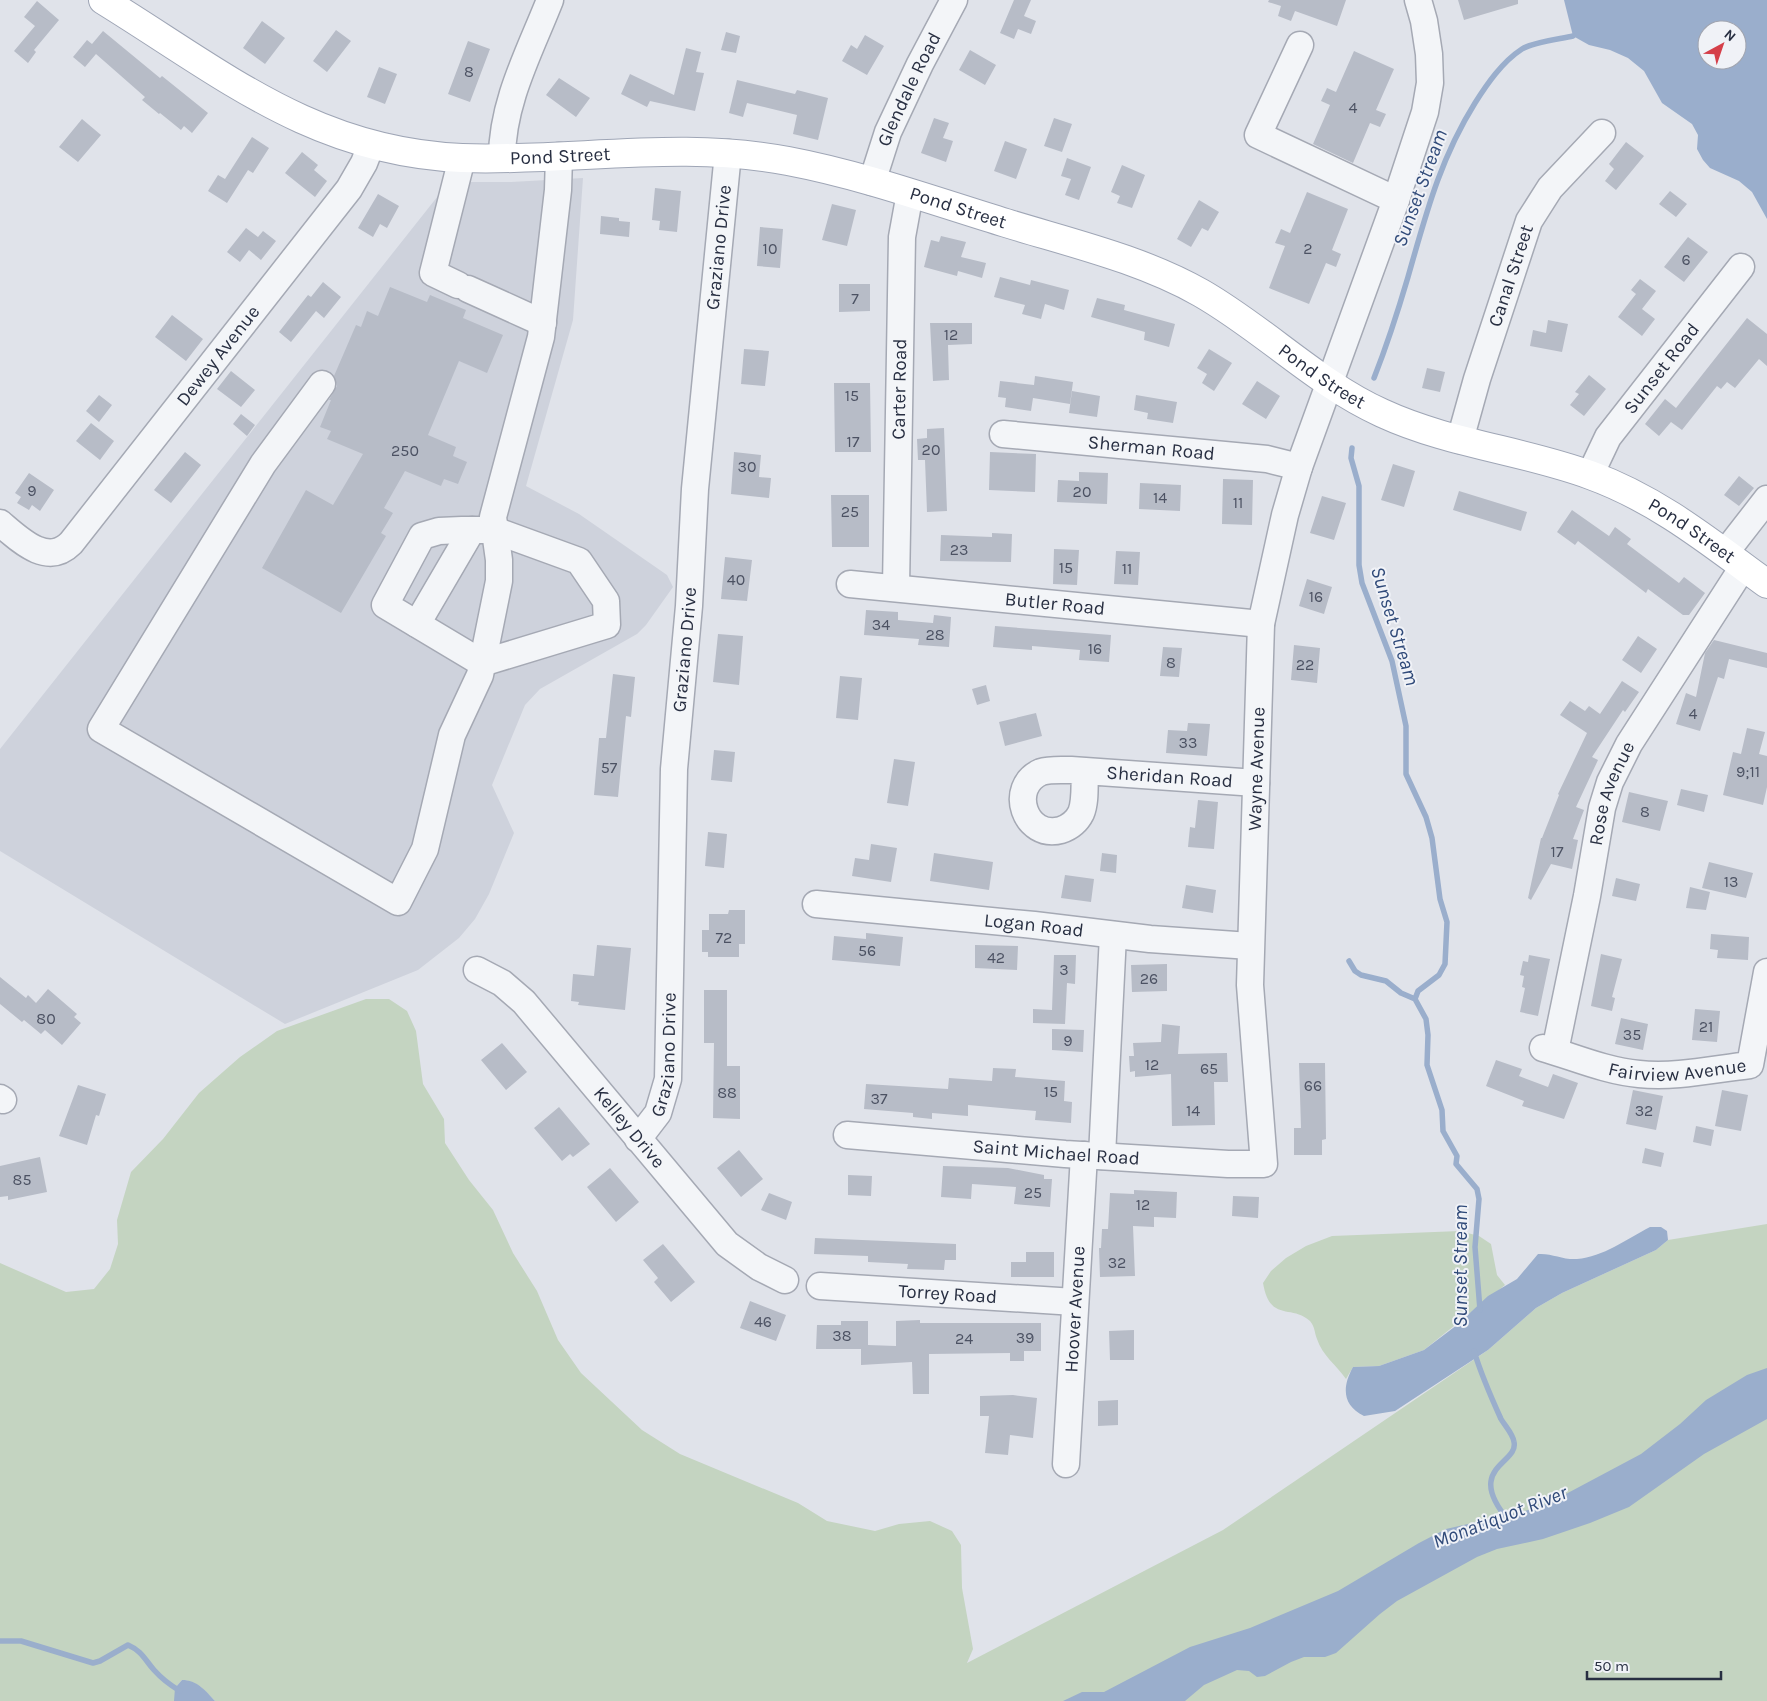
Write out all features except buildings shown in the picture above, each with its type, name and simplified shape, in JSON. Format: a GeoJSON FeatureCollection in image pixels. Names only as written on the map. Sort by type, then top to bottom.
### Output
{"type":"FeatureCollection","features":[{"type":"Feature","properties":{"kind":"main road","name":"Pond Street"},"geometry":{"type":"LineString","coordinates":[[103,0],[267,104],[320,128],[372,145],[410,153],[462,158],[668,151],[728,153],[790,161],[910,193],[1108,254],[1165,276],[1219,304],[1329,383],[1387,415],[1425,430],[1542,460],[1590,475],[1614,484],[1656,505],[1767,584]]}},
{"type":"Feature","properties":{"kind":"street"},"geometry":{"type":"LineString","coordinates":[[502,158],[503,130],[507,110],[550,0]]}},
{"type":"Feature","properties":{"kind":"street","name":"Glendale Road"},"geometry":{"type":"LineString","coordinates":[[872,182],[888,132],[920,64],[954,0]]}},
{"type":"Feature","properties":{"kind":"street","name":"Wayne Avenue"},"geometry":{"type":"LineString","coordinates":[[1264,1164],[1250,1005],[1250,946],[1262,624],[1272,568],[1298,466],[1421,127],[1429,90],[1428,38],[1418,0]]}},
{"type":"Feature","properties":{"kind":"street"},"geometry":{"type":"LineString","coordinates":[[1300,45],[1258,135],[1396,200]]}},
{"type":"Feature","properties":{"kind":"street","name":"Canal Street"},"geometry":{"type":"LineString","coordinates":[[1460,440],[1480,370],[1529,221],[1550,188],[1602,133]]}},
{"type":"Feature","properties":{"kind":"street","name":"Dewey Avenue"},"geometry":{"type":"LineString","coordinates":[[0,523],[25,544],[42,552],[58,552],[71,543],[348,190],[372,145]]}},
{"type":"Feature","properties":{"kind":"street","name":"Graziano Drive"},"geometry":{"type":"LineString","coordinates":[[638,1139],[658,1113],[668,1079],[674,769],[689,606],[695,489],[728,153]]}},
{"type":"Feature","properties":{"kind":"street"},"geometry":{"type":"LineString","coordinates":[[417,624],[483,530],[495,508],[534,366],[543,323],[559,178],[559,156]]}},
{"type":"Feature","properties":{"kind":"street"},"geometry":{"type":"LineString","coordinates":[[462,158],[433,273],[543,323]]}},
{"type":"Feature","properties":{"kind":"street","name":"Carter Road"},"geometry":{"type":"LineString","coordinates":[[896,587],[902,237],[910,193]]}},
{"type":"Feature","properties":{"kind":"street","name":"Sunset Road"},"geometry":{"type":"LineString","coordinates":[[1590,475],[1608,437],[1741,267]]}},
{"type":"Feature","properties":{"kind":"street"},"geometry":{"type":"LineString","coordinates":[[322,384],[263,464],[101,729],[398,902],[425,849],[452,735],[478,683],[499,581],[499,560],[483,530]]}},
{"type":"Feature","properties":{"kind":"street","name":"Sherman Road"},"geometry":{"type":"LineString","coordinates":[[1003,434],[1267,459],[1298,466]]}},
{"type":"Feature","properties":{"kind":"street","name":"Rose Avenue"},"geometry":{"type":"LineString","coordinates":[[1549,1050],[1582,924],[1602,808],[1612,777],[1767,499]]}},
{"type":"Feature","properties":{"kind":"street"},"geometry":{"type":"LineString","coordinates":[[483,530],[579,561],[606,601],[607,625],[482,663],[385,605],[422,536],[439,531],[483,530]]}},
{"type":"Feature","properties":{"kind":"street","name":"Butler Road"},"geometry":{"type":"LineString","coordinates":[[850,584],[1262,624]]}},
{"type":"Feature","properties":{"kind":"street","name":"Sheridan Road"},"geometry":{"type":"LineString","coordinates":[[1085,771],[1256,783]]}},
{"type":"Feature","properties":{"kind":"street","name":"Logan Road"},"geometry":{"type":"LineString","coordinates":[[816,904],[1034,925],[1113,935],[1250,946]]}},
{"type":"Feature","properties":{"kind":"street","name":"Hoover Avenue"},"geometry":{"type":"LineString","coordinates":[[1066,1464],[1075,1302],[1093,1156],[1113,935]]}},
{"type":"Feature","properties":{"kind":"street","name":"Kelley Drive"},"geometry":{"type":"LineString","coordinates":[[477,970],[502,983],[524,1002],[727,1244],[759,1267],[785,1280]]}},
{"type":"Feature","properties":{"kind":"street","name":"Fairview Avenue"},"geometry":{"type":"LineString","coordinates":[[1549,1050],[1615,1070],[1644,1075],[1665,1075],[1750,1064],[1767,972]]}},
{"type":"Feature","properties":{"kind":"street","name":"Saint Michael Road"},"geometry":{"type":"LineString","coordinates":[[848,1135],[1093,1156],[1234,1165],[1264,1164]]}},
{"type":"Feature","properties":{"kind":"street","name":"Torrey Road"},"geometry":{"type":"LineString","coordinates":[[820,1286],[1075,1302]]}},
{"type":"Feature","properties":{"kind":"shaded area"},"geometry":{"type":"Polygon","coordinates":[[[583,178],[573,320],[526,486],[579,514],[667,575],[673,587],[646,625],[637,634],[540,689],[525,705],[492,785],[514,833],[489,894],[475,919],[459,938],[418,970],[285,1024],[0,851],[0,749],[449,182],[511,182],[583,178]]]}},
{"type":"Feature","properties":{"kind":"green space"},"geometry":{"type":"Polygon","coordinates":[[[366,999],[389,999],[407,1011],[416,1031],[423,1084],[444,1119],[445,1143],[469,1180],[493,1210],[513,1253],[537,1291],[558,1340],[581,1373],[642,1430],[680,1454],[798,1503],[827,1521],[875,1531],[899,1524],[930,1521],[952,1531],[961,1545],[962,1588],[973,1649],[967,1663],[1223,1530],[1488,1350],[1536,1308],[1562,1293],[1656,1250],[1668,1240],[1767,1224],[1767,1701],[215,1701],[196,1684],[182,1680],[175,1688],[197,1701],[0,1701],[0,1263],[66,1292],[94,1289],[110,1269],[118,1244],[117,1220],[131,1172],[163,1139],[199,1093],[240,1057],[277,1031],[366,999]]]}},
{"type":"Feature","properties":{"kind":"green space"},"geometry":{"type":"Polygon","coordinates":[[[1460,1231],[1479,1236],[1491,1244],[1497,1275],[1505,1285],[1424,1350],[1379,1366],[1353,1367],[1346,1379],[1322,1350],[1310,1321],[1303,1316],[1276,1308],[1266,1295],[1263,1283],[1271,1271],[1286,1258],[1306,1246],[1332,1236],[1460,1231]]]}},
{"type":"Feature","properties":{"kind":"water"},"geometry":{"type":"Polygon","coordinates":[[[1564,0],[1767,0],[1767,219],[1752,192],[1739,181],[1710,168],[1703,160],[1697,149],[1698,135],[1692,124],[1662,103],[1644,71],[1628,58],[1610,50],[1589,45],[1573,36],[1564,0]]]}},
{"type":"Feature","properties":{"kind":"water"},"geometry":{"type":"Polygon","coordinates":[[[1650,1227],[1661,1227],[1667,1231],[1668,1240],[1656,1250],[1562,1293],[1536,1308],[1488,1350],[1395,1411],[1364,1416],[1351,1407],[1346,1395],[1346,1388],[1349,1374],[1353,1367],[1379,1366],[1424,1350],[1457,1325],[1488,1296],[1517,1279],[1538,1254],[1572,1259],[1587,1258],[1615,1247],[1650,1227]]]}},
{"type":"Feature","properties":{"kind":"water","name":"Monatiquot River"},"geometry":{"type":"Polygon","coordinates":[[[1767,1368],[1767,1419],[1704,1454],[1629,1507],[1543,1539],[1497,1549],[1477,1557],[1397,1601],[1336,1653],[1325,1657],[1304,1657],[1265,1676],[1257,1677],[1249,1671],[1237,1670],[1204,1685],[1185,1701],[1063,1701],[1082,1692],[1104,1692],[1190,1647],[1250,1628],[1338,1591],[1446,1529],[1525,1511],[1549,1503],[1641,1454],[1680,1424],[1706,1400],[1747,1375],[1767,1368]]]}},
{"type":"Feature","properties":{"kind":"water"},"geometry":{"type":"Polygon","coordinates":[[[182,1680],[196,1684],[215,1701],[174,1701],[175,1688],[182,1680]]]}},
{"type":"Feature","properties":{"kind":"waterway","name":"Sunset Stream"},"geometry":{"type":"LineString","coordinates":[[1374,378],[1396,315],[1435,187],[1452,145],[1475,103],[1502,67],[1522,49],[1573,36]]}},
{"type":"Feature","properties":{"kind":"waterway","name":"Sunset Stream"},"geometry":{"type":"LineString","coordinates":[[1352,448],[1351,458],[1359,486],[1359,565],[1362,583],[1392,661],[1406,726],[1406,774],[1426,817],[1432,838],[1440,899],[1447,922],[1445,964],[1439,975],[1418,991],[1415,999],[1426,1019],[1428,1035],[1427,1065],[1442,1110],[1443,1131],[1457,1156],[1456,1164],[1477,1189],[1479,1199],[1475,1247],[1480,1310]]}},
{"type":"Feature","properties":{"kind":"waterway"},"geometry":{"type":"LineString","coordinates":[[1349,961],[1355,971],[1361,975],[1386,981],[1401,993],[1415,999]]}},
{"type":"Feature","properties":{"kind":"waterway","name":"Sunset Stream"},"geometry":{"type":"LineString","coordinates":[[1474,1351],[1501,1419],[1514,1442],[1509,1456],[1496,1470],[1492,1478],[1491,1489],[1496,1503],[1509,1521]]}},
{"type":"Feature","properties":{"kind":"waterway"},"geometry":{"type":"LineString","coordinates":[[0,1641],[21,1641],[93,1663],[128,1645],[140,1653],[163,1679],[180,1691]]}}]}
